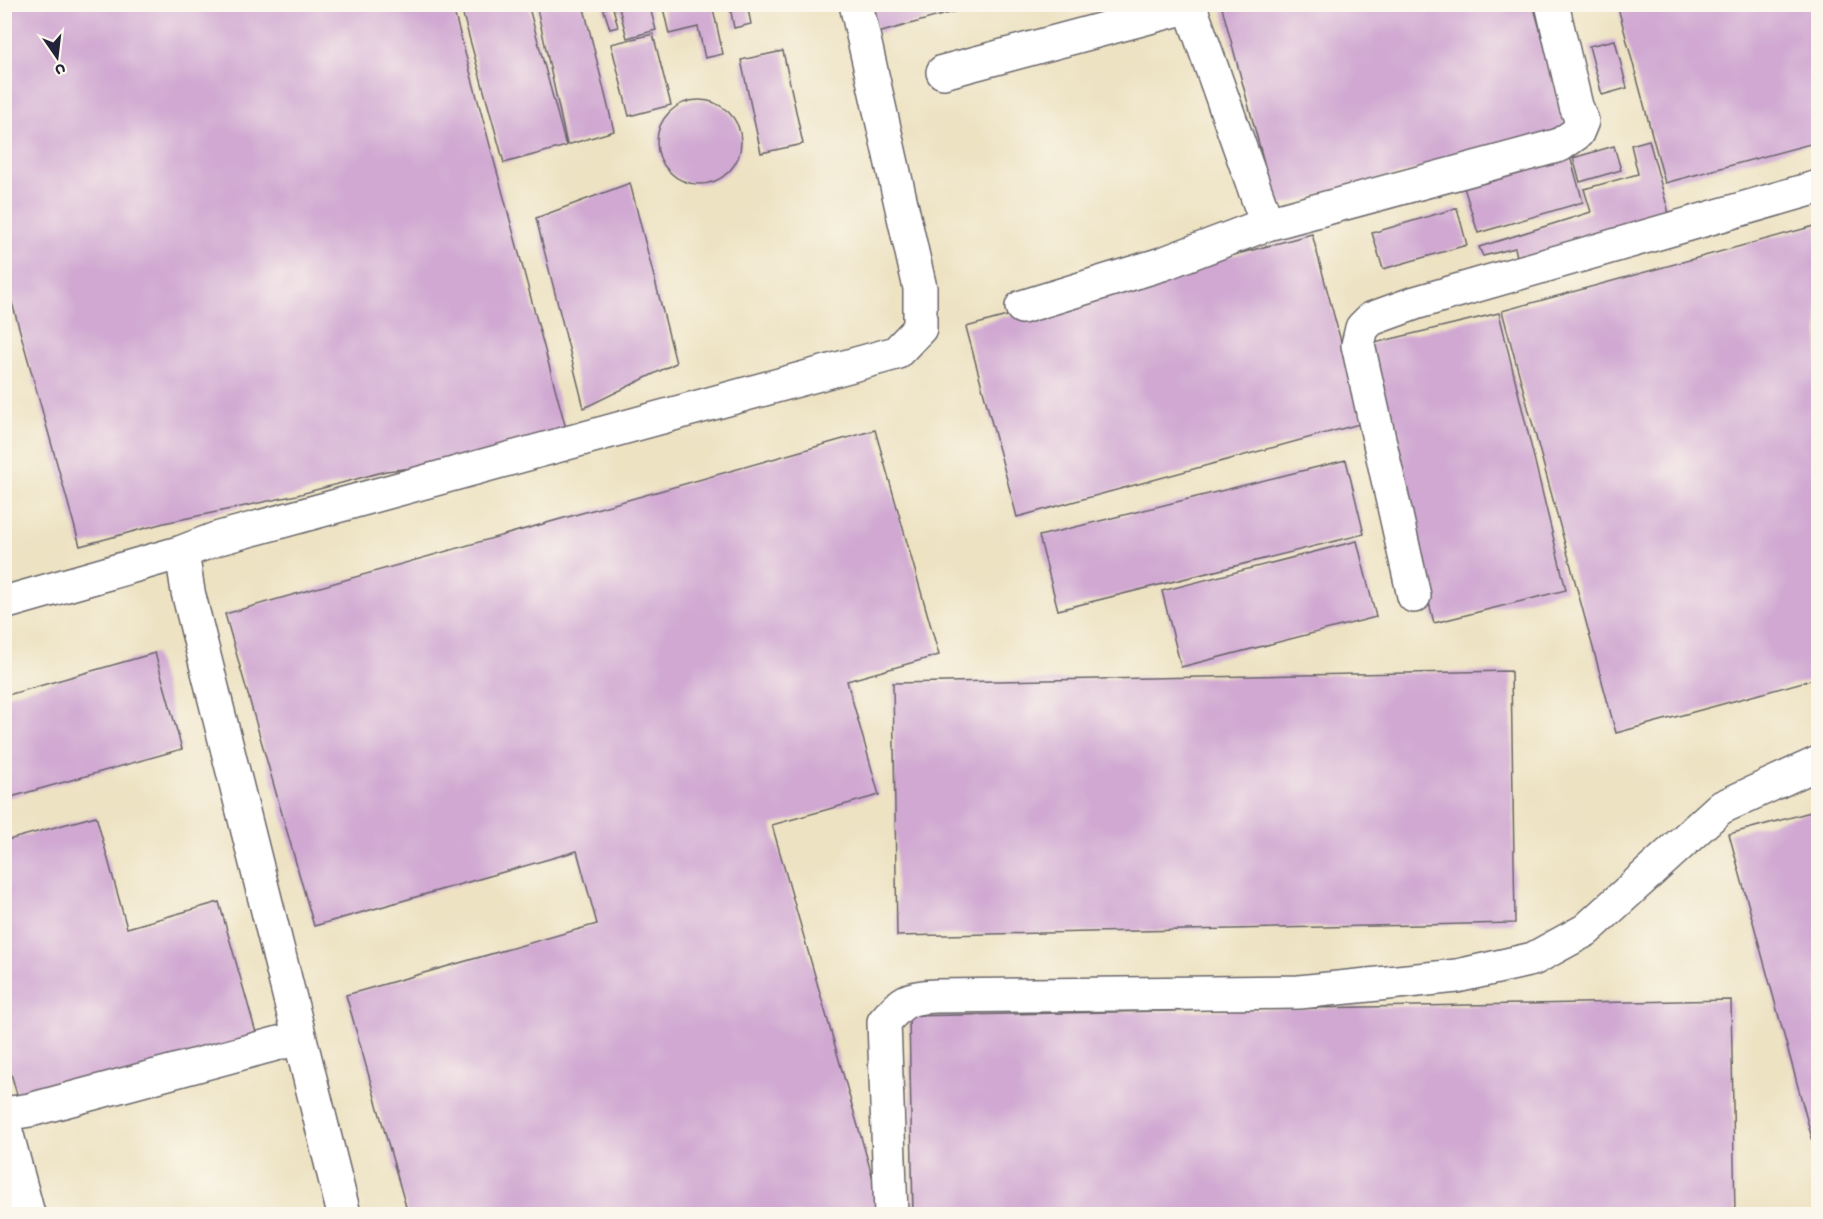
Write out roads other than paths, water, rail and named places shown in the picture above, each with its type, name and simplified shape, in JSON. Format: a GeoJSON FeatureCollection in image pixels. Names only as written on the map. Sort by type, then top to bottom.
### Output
{"type":"FeatureCollection","features":[{"type":"Feature","properties":{"kind":"lane"},"geometry":{"type":"LineString","coordinates":[[4,603],[182,552],[216,539],[896,353],[920,328],[920,288],[856,4]]}},
{"type":"Feature","properties":{"kind":"lane"},"geometry":{"type":"LineString","coordinates":[[1022,307],[1162,264],[1267,224],[1560,145],[1577,133],[1582,121],[1576,106],[1552,4]]}},
{"type":"Feature","properties":{"kind":"lane"},"geometry":{"type":"LineString","coordinates":[[943,72],[1190,5],[1267,224]]}},
{"type":"Feature","properties":{"kind":"lane"},"geometry":{"type":"LineString","coordinates":[[1414,596],[1358,345],[1362,328],[1371,319],[1415,303],[1818,187]]}},
{"type":"Feature","properties":{"kind":"lane"},"geometry":{"type":"LineString","coordinates":[[182,552],[188,592],[344,1215]]}},
{"type":"Feature","properties":{"kind":"lane"},"geometry":{"type":"LineString","coordinates":[[891,1215],[884,1022],[900,1004],[916,997],[936,996],[1299,992],[1457,976],[1533,959],[1586,930],[1720,808],[1818,763]]}},
{"type":"Feature","properties":{"kind":"lane"},"geometry":{"type":"LineString","coordinates":[[4,1114],[30,1110],[298,1038]]}},
{"type":"Feature","properties":{"kind":"lane"},"geometry":{"type":"LineString","coordinates":[[4,1124],[28,1215]]}}]}
